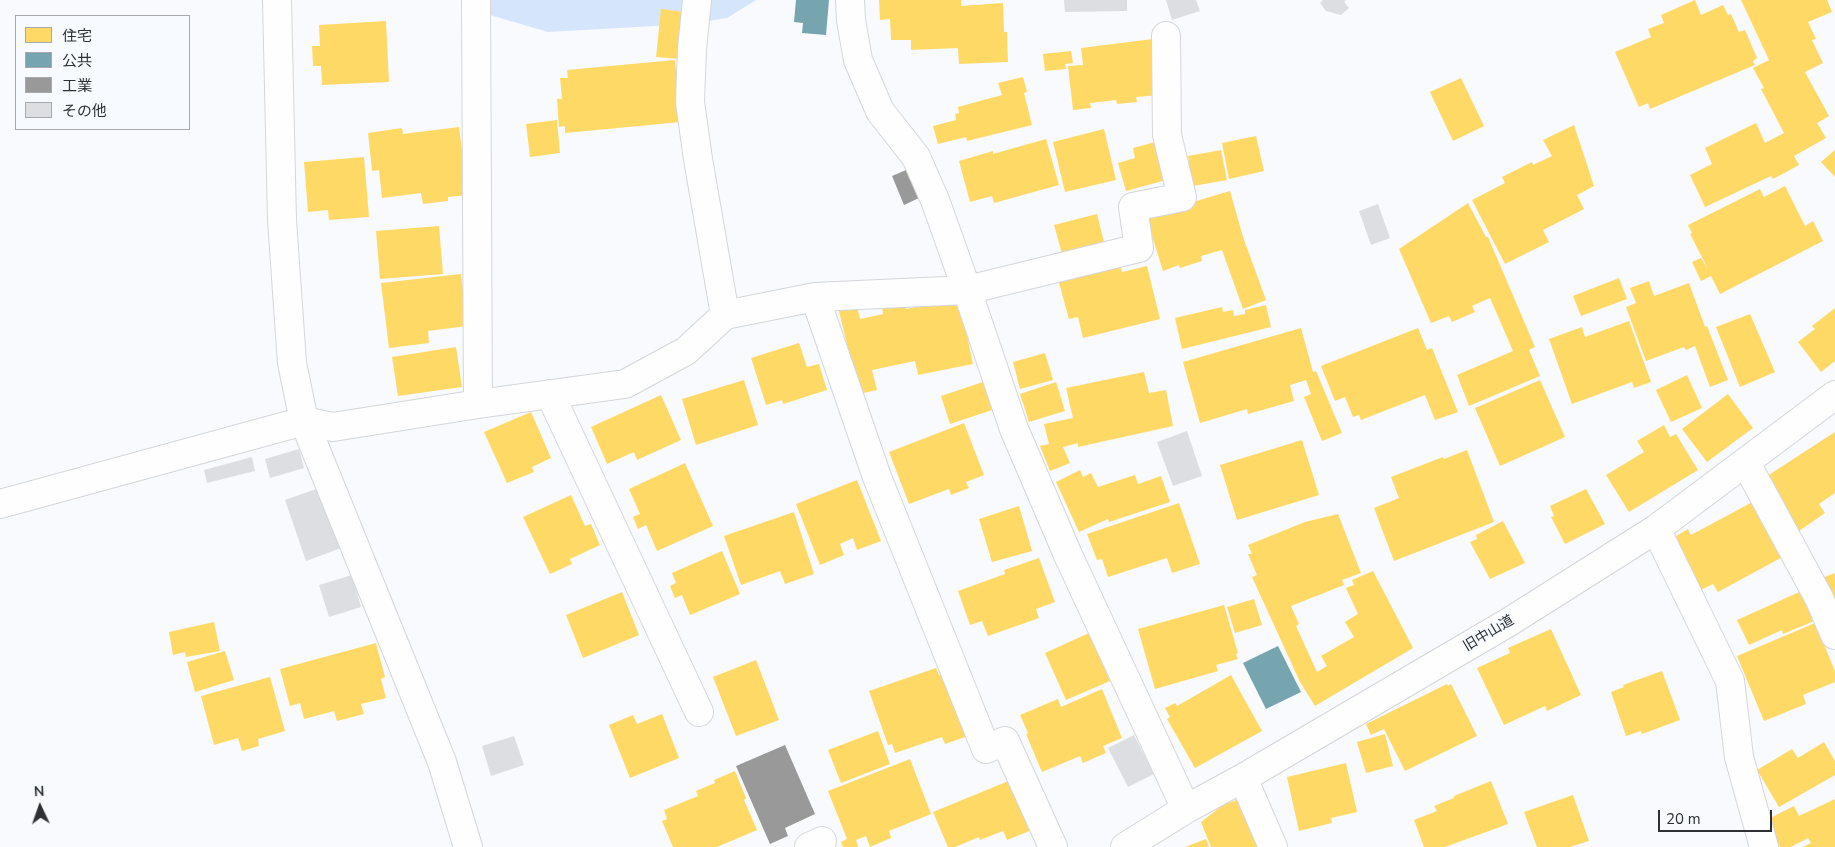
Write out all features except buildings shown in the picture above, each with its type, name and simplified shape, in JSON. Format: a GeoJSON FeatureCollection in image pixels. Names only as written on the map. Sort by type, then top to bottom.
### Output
{"type":"FeatureCollection","features":[{"type":"Feature","properties":{"kind":"street"},"geometry":{"type":"LineString","coordinates":[[277,0],[282,220],[292,363],[304,421],[442,762],[468,847]]}},
{"type":"Feature","properties":{"kind":"street"},"geometry":{"type":"LineString","coordinates":[[476,0],[478,404]]}},
{"type":"Feature","properties":{"kind":"street"},"geometry":{"type":"LineString","coordinates":[[697,0],[692,49],[690,102],[725,315]]}},
{"type":"Feature","properties":{"kind":"street"},"geometry":{"type":"LineString","coordinates":[[850,0],[851,20],[858,60],[880,111],[916,157],[935,200],[1014,428],[1068,555],[1186,809]]}},
{"type":"Feature","properties":{"kind":"street"},"geometry":{"type":"LineString","coordinates":[[0,504],[304,421],[333,427],[478,404],[624,384],[686,351],[725,315],[815,297],[967,290],[1139,248],[1133,207],[1182,197],[1167,135],[1166,36]]}},
{"type":"Feature","properties":{"kind":"street"},"geometry":{"type":"LineString","coordinates":[[815,297],[877,477],[986,749],[1005,740],[1053,847]]}},
{"type":"Feature","properties":{"kind":"street"},"geometry":{"type":"LineString","coordinates":[[550,394],[699,712]]}},
{"type":"Feature","properties":{"kind":"street","name":"旧中山道"},"geometry":{"type":"LineString","coordinates":[[1125,847],[1186,809],[1243,778],[1509,622],[1656,528],[1746,463],[1835,395]]}},
{"type":"Feature","properties":{"kind":"street"},"geometry":{"type":"LineString","coordinates":[[1746,463],[1819,598],[1835,635]]}},
{"type":"Feature","properties":{"kind":"street"},"geometry":{"type":"LineString","coordinates":[[1656,528],[1730,681],[1739,757],[1764,847]]}},
{"type":"Feature","properties":{"kind":"street"},"geometry":{"type":"LineString","coordinates":[[1243,778],[1273,847]]}},
{"type":"Feature","properties":{"kind":"shaded area"},"geometry":{"type":"Polygon","coordinates":[[[483,0],[756,0],[727,18],[690,24],[548,32],[490,15],[483,0]]]}}]}
